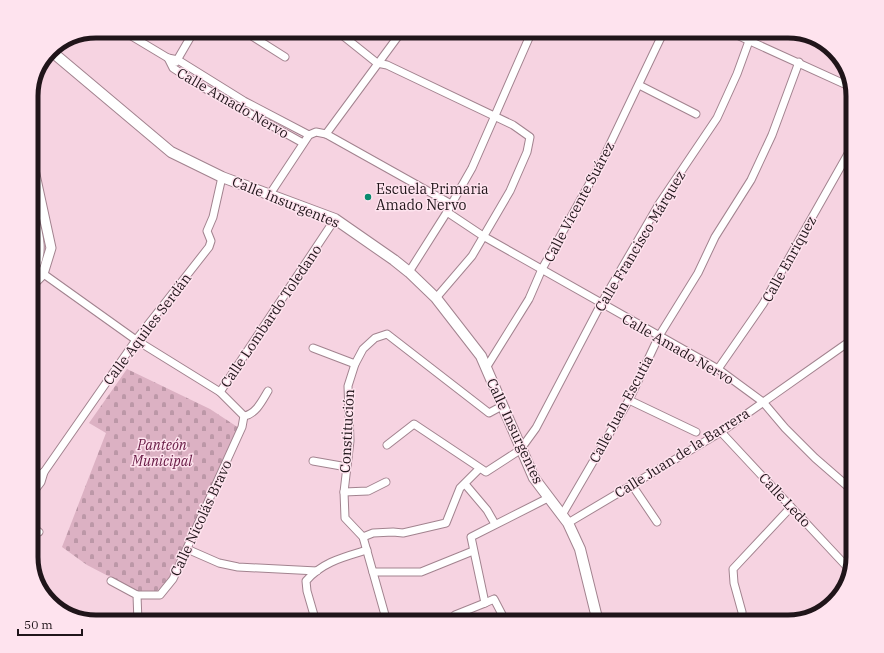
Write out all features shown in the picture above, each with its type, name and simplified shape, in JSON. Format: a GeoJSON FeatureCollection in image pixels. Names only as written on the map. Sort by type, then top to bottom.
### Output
{"type":"FeatureCollection","features":[{"type":"Feature","properties":{"kind":"main road","name":"Calle Insurgentes"},"geometry":{"type":"LineString","coordinates":[[55,55],[171,152],[222,177],[335,219],[356,232],[409,272],[436,298],[481,356],[520,450],[534,478],[565,519],[580,549],[596,615]]}},
{"type":"Feature","properties":{"kind":"street","name":"Calle Amado Nervo"},"geometry":{"type":"LineString","coordinates":[[135,38],[168,58],[178,60],[239,98],[309,135]]}},
{"type":"Feature","properties":{"kind":"street"},"geometry":{"type":"LineString","coordinates":[[173,68],[190,38]]}},
{"type":"Feature","properties":{"kind":"street"},"geometry":{"type":"LineString","coordinates":[[255,38],[285,57]]}},
{"type":"Feature","properties":{"kind":"street"},"geometry":{"type":"LineString","coordinates":[[346,38],[377,63],[387,64],[513,125],[530,137],[527,152],[510,191],[472,256],[436,298]]}},
{"type":"Feature","properties":{"kind":"street"},"geometry":{"type":"LineString","coordinates":[[326,134],[397,38]]}},
{"type":"Feature","properties":{"kind":"street"},"geometry":{"type":"LineString","coordinates":[[409,272],[447,212],[472,168],[529,38]]}},
{"type":"Feature","properties":{"kind":"street","name":"Calle Vicente Suárez"},"geometry":{"type":"LineString","coordinates":[[486,368],[529,299],[542,269],[601,163],[661,38]]}},
{"type":"Feature","properties":{"kind":"street"},"geometry":{"type":"LineString","coordinates":[[741,38],[799,62],[845,84]]}},
{"type":"Feature","properties":{"kind":"street","name":"Calle Francisco Márquez"},"geometry":{"type":"LineString","coordinates":[[520,450],[536,428],[601,304],[660,204],[717,118],[751,38]]}},
{"type":"Feature","properties":{"kind":"street","name":"Calle Amado Nervo"},"geometry":{"type":"LineString","coordinates":[[168,58],[173,68],[234,105],[303,143]]}},
{"type":"Feature","properties":{"kind":"street","name":"Calle Juan Escutia"},"geometry":{"type":"LineString","coordinates":[[565,519],[629,400],[659,336],[698,273],[715,237],[754,174],[772,135],[799,62]]}},
{"type":"Feature","properties":{"kind":"street"},"geometry":{"type":"LineString","coordinates":[[638,85],[696,114]]}},
{"type":"Feature","properties":{"kind":"street"},"geometry":{"type":"LineString","coordinates":[[234,105],[239,98]]}},
{"type":"Feature","properties":{"kind":"street"},"geometry":{"type":"LineString","coordinates":[[270,194],[303,143],[309,135],[316,132],[326,134],[451,204]]}},
{"type":"Feature","properties":{"kind":"street","name":"Calle Enríquez"},"geometry":{"type":"LineString","coordinates":[[718,369],[764,304],[846,158]]}},
{"type":"Feature","properties":{"kind":"street","name":"Calle Aquiles Serdán"},"geometry":{"type":"LineString","coordinates":[[38,486],[41,482],[44,472],[136,340],[208,247],[211,241],[207,231],[213,217],[222,177]]}},
{"type":"Feature","properties":{"kind":"street"},"geometry":{"type":"LineString","coordinates":[[38,188],[51,248],[43,274],[38,279]]}},
{"type":"Feature","properties":{"kind":"street","name":"Calle Amado Nervo"},"geometry":{"type":"LineString","coordinates":[[447,212],[483,236],[718,369],[763,402],[785,428],[810,453],[846,485]]}},
{"type":"Feature","properties":{"kind":"street","name":"Calle Lombardo Toledano"},"geometry":{"type":"LineString","coordinates":[[220,392],[335,219]]}},
{"type":"Feature","properties":{"kind":"street"},"geometry":{"type":"LineString","coordinates":[[38,237],[40,245],[38,251]]}},
{"type":"Feature","properties":{"kind":"street"},"geometry":{"type":"LineString","coordinates":[[38,271],[136,340],[220,392],[244,416],[250,415],[254,411],[268,391]]}},
{"type":"Feature","properties":{"kind":"street","name":"Constitución"},"geometry":{"type":"LineString","coordinates":[[363,537],[345,518],[344,492],[350,440],[348,386],[355,364],[363,349],[374,338],[387,334],[489,413],[502,406]]}},
{"type":"Feature","properties":{"kind":"street","name":"Calle Juan de la Barrera"},"geometry":{"type":"LineString","coordinates":[[565,519],[632,485],[721,432],[846,344]]}},
{"type":"Feature","properties":{"kind":"street"},"geometry":{"type":"LineString","coordinates":[[313,348],[355,364]]}},
{"type":"Feature","properties":{"kind":"street"},"geometry":{"type":"LineString","coordinates":[[629,400],[696,432]]}},
{"type":"Feature","properties":{"kind":"street","name":"Calle Nicolás Bravo"},"geometry":{"type":"LineString","coordinates":[[137,595],[160,595],[173,579],[242,427],[244,416]]}},
{"type":"Feature","properties":{"kind":"street"},"geometry":{"type":"LineString","coordinates":[[387,444],[414,424],[486,472],[520,450]]}},
{"type":"Feature","properties":{"kind":"street","name":"Calle Ledo"},"geometry":{"type":"LineString","coordinates":[[721,432],[846,565]]}},
{"type":"Feature","properties":{"kind":"street"},"geometry":{"type":"LineString","coordinates":[[313,461],[347,467]]}},
{"type":"Feature","properties":{"kind":"street"},"geometry":{"type":"LineString","coordinates":[[384,615],[363,537],[386,532],[403,533],[446,523],[460,488],[480,469]]}},
{"type":"Feature","properties":{"kind":"street","name":"Calle Aquiles Serdán"},"geometry":{"type":"LineString","coordinates":[[38,475],[44,472]]}},
{"type":"Feature","properties":{"kind":"street"},"geometry":{"type":"LineString","coordinates":[[344,492],[368,491],[386,482]]}},
{"type":"Feature","properties":{"kind":"street"},"geometry":{"type":"LineString","coordinates":[[465,484],[487,510],[495,524]]}},
{"type":"Feature","properties":{"kind":"street"},"geometry":{"type":"LineString","coordinates":[[632,485],[658,522]]}},
{"type":"Feature","properties":{"kind":"street"},"geometry":{"type":"LineString","coordinates":[[485,603],[471,537],[548,498]]}},
{"type":"Feature","properties":{"kind":"street"},"geometry":{"type":"LineString","coordinates":[[742,612],[734,583],[733,569],[791,507]]}},
{"type":"Feature","properties":{"kind":"street"},"geometry":{"type":"LineString","coordinates":[[187,549],[219,563],[238,567],[317,571]]}},
{"type":"Feature","properties":{"kind":"street"},"geometry":{"type":"LineString","coordinates":[[314,615],[307,591],[306,581],[317,571],[336,560],[367,550]]}},
{"type":"Feature","properties":{"kind":"street"},"geometry":{"type":"LineString","coordinates":[[373,572],[421,572],[473,551]]}},
{"type":"Feature","properties":{"kind":"street"},"geometry":{"type":"LineString","coordinates":[[111,581],[137,595],[138,615]]}},
{"type":"Feature","properties":{"kind":"street"},"geometry":{"type":"LineString","coordinates":[[455,615],[494,600],[502,615]]}},
{"type":"Feature","properties":{"kind":"green space","name":"Panteón Municipal"},"geometry":{"type":"Polygon","coordinates":[[[127,369],[210,409],[239,428],[170,578],[157,591],[137,591],[87,565],[62,547],[106,433],[89,423],[127,369]]]}},
{"type":"Feature","properties":{"kind":"place","name":"Escuela Primaria Amado Nervo"},"geometry":{"type":"Point","coordinates":[368,197]}}]}
